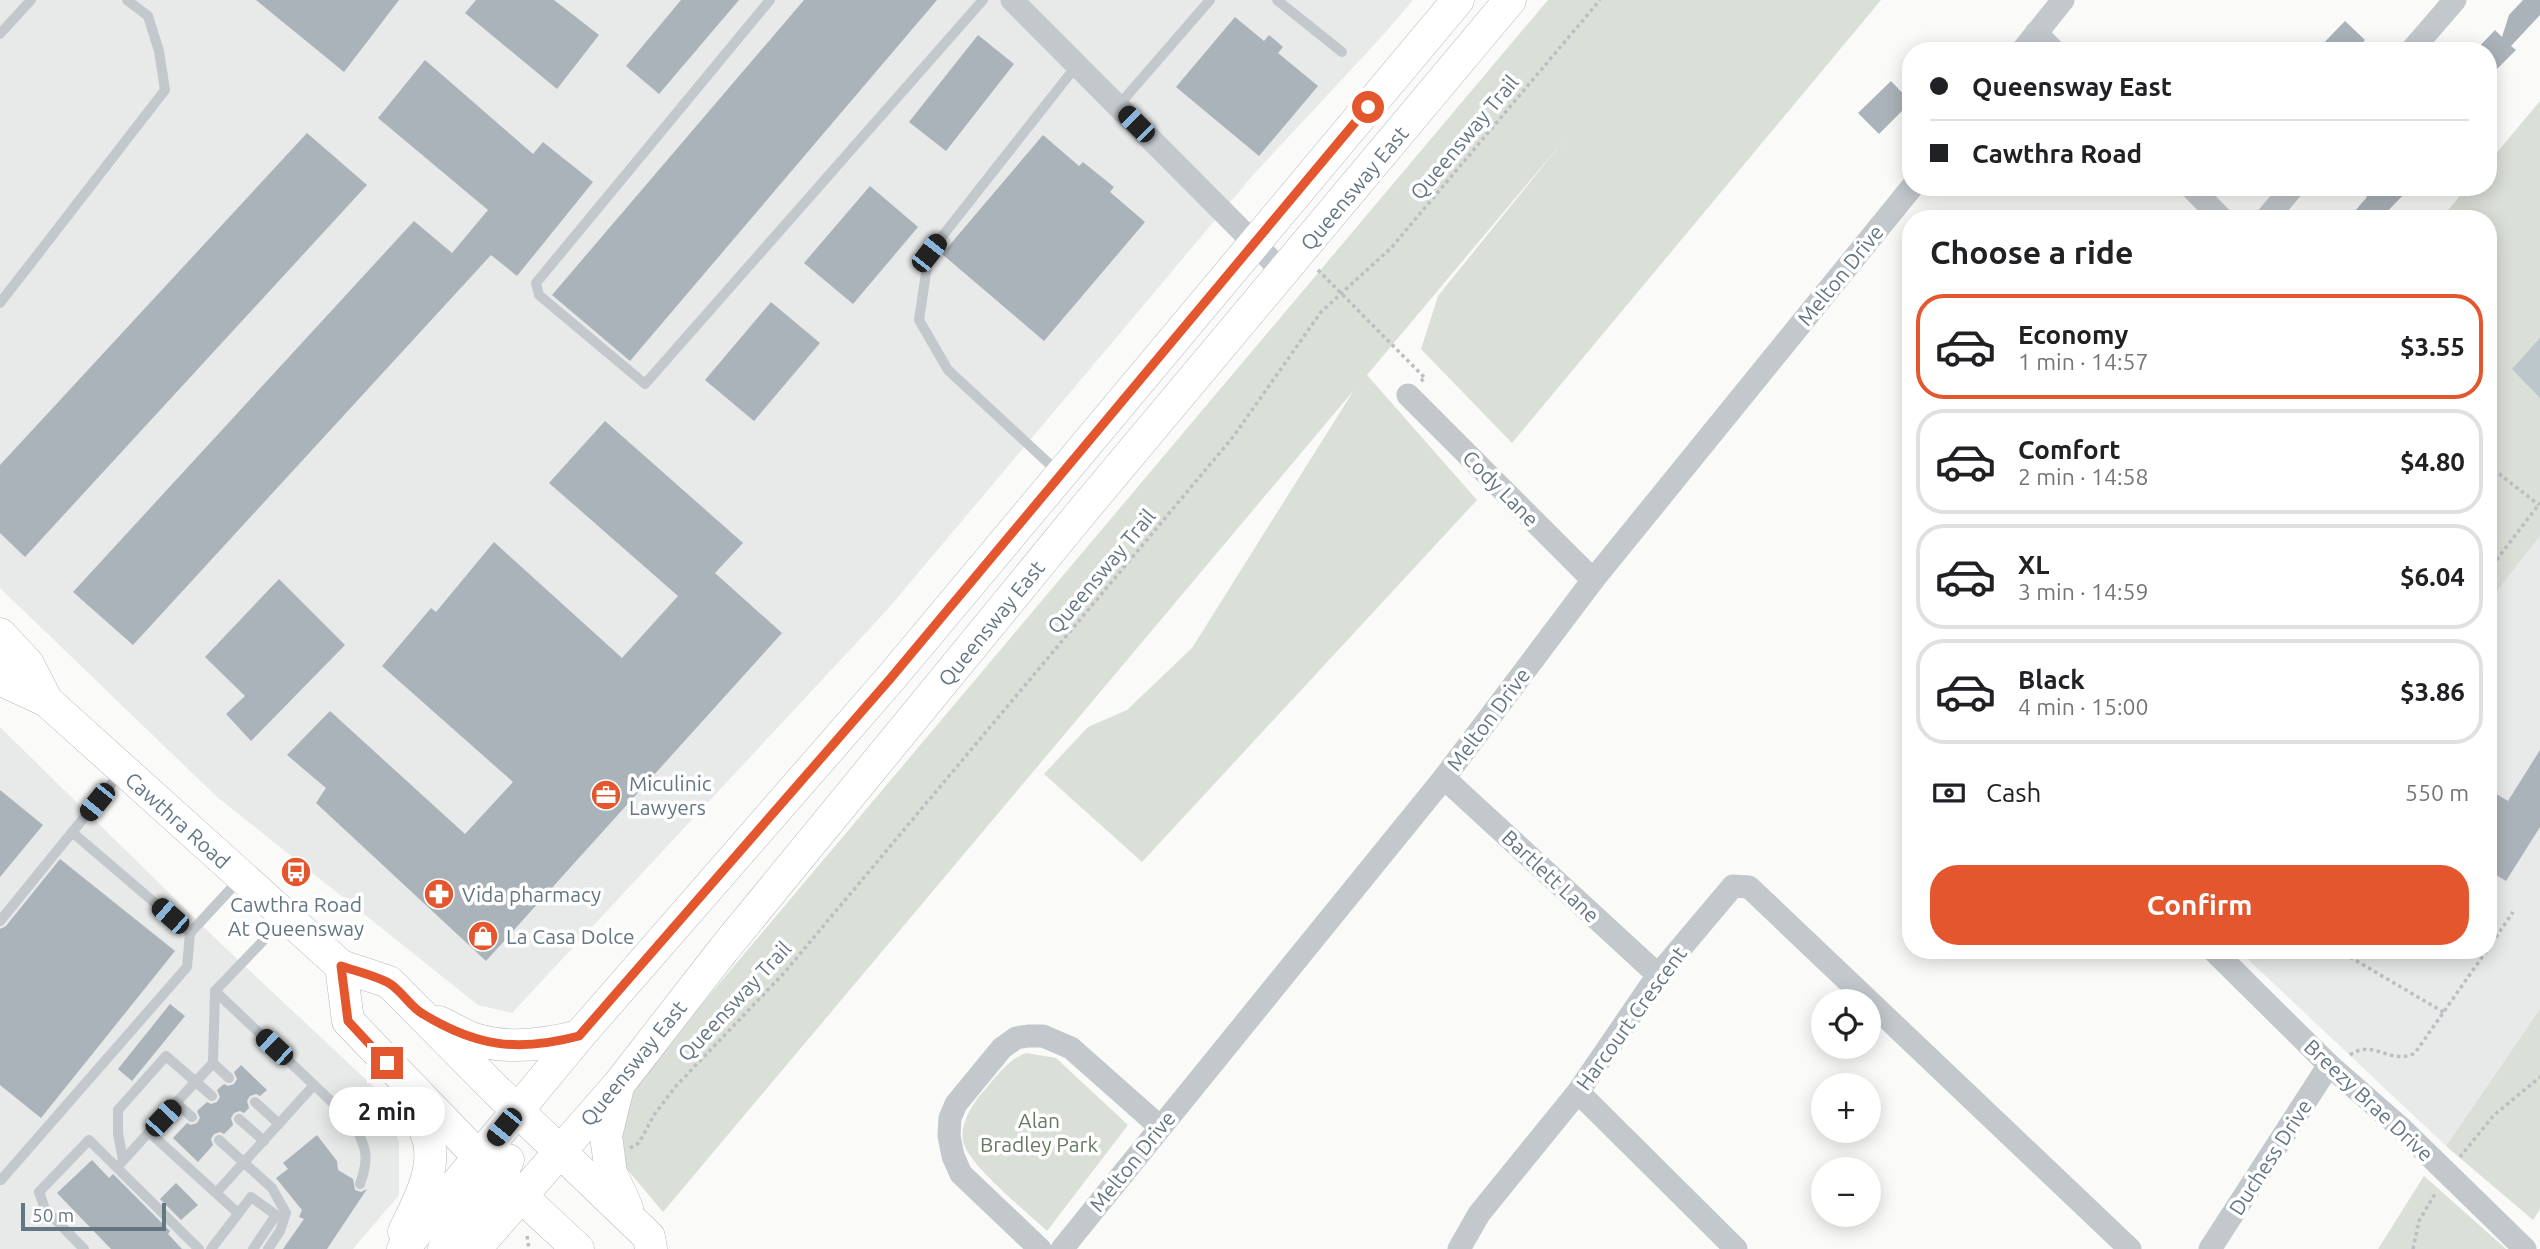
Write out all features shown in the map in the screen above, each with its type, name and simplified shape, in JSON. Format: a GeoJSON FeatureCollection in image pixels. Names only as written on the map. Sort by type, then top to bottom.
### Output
{"type":"FeatureCollection","features":[{"type":"Feature","properties":{"kind":"main road","name":"Queensway East"},"geometry":{"type":"LineString","coordinates":[[475,1249],[500,1177],[511,1119],[579,1036],[890,679],[1458,0]]}},
{"type":"Feature","properties":{"kind":"main road","name":"Queensway East"},"geometry":{"type":"LineString","coordinates":[[403,1249],[500,1177],[560,1151],[619,1084],[741,928],[1081,513],[1510,0]]}},
{"type":"Feature","properties":{"kind":"main road","name":"Cawthra Road"},"geometry":{"type":"LineString","coordinates":[[0,634],[29,664],[47,701]]}},
{"type":"Feature","properties":{"kind":"main road","name":"Cawthra Road"},"geometry":{"type":"LineString","coordinates":[[0,674],[10,684],[47,701],[341,966],[389,982],[421,1014],[511,1119],[560,1151],[649,1237],[651,1249]]}},
{"type":"Feature","properties":{"kind":"main road"},"geometry":{"type":"LineString","coordinates":[[341,966],[348,1021],[500,1177],[578,1249]]}},
{"type":"Feature","properties":{"kind":"main road"},"geometry":{"type":"LineString","coordinates":[[421,1014],[472,1039],[498,1045],[558,1042],[579,1036]]}},
{"type":"Feature","properties":{"kind":"main road"},"geometry":{"type":"LineString","coordinates":[[387,1063],[423,1127],[430,1148],[429,1166],[420,1198],[395,1249]]}},
{"type":"Feature","properties":{"kind":"main road"},"geometry":{"type":"LineString","coordinates":[[619,1084],[606,1136],[611,1173],[634,1222]]}},
{"type":"Feature","properties":{"kind":"main road"},"geometry":{"type":"LineString","coordinates":[[444,1249],[500,1177]]}},
{"type":"Feature","properties":{"kind":"street"},"geometry":{"type":"LineString","coordinates":[[1012,0],[1283,272]]}},
{"type":"Feature","properties":{"kind":"street"},"geometry":{"type":"LineString","coordinates":[[2029,42],[2063,0]]}},
{"type":"Feature","properties":{"kind":"street"},"geometry":{"type":"LineString","coordinates":[[2419,42],[2455,0]]}},
{"type":"Feature","properties":{"kind":"street","name":"Melton Drive"},"geometry":{"type":"LineString","coordinates":[[1062,1249],[1159,1126],[1444,778],[1593,580],[1905,196]]}},
{"type":"Feature","properties":{"kind":"street"},"geometry":{"type":"LineString","coordinates":[[2200,196],[2213,210]]}},
{"type":"Feature","properties":{"kind":"street"},"geometry":{"type":"LineString","coordinates":[[2274,210],[2285,196]]}},
{"type":"Feature","properties":{"kind":"street","name":"Cody Lane"},"geometry":{"type":"LineString","coordinates":[[1408,395],[1593,580]]}},
{"type":"Feature","properties":{"kind":"street","name":"Bartlett Lane"},"geometry":{"type":"LineString","coordinates":[[1444,778],[1658,975]]}},
{"type":"Feature","properties":{"kind":"street","name":"Harcourt Crescent"},"geometry":{"type":"LineString","coordinates":[[1459,1249],[1479,1214],[1578,1092],[1658,975],[1733,886],[1749,887],[2130,1249]]}},
{"type":"Feature","properties":{"kind":"street","name":"Breezy Brae Drive"},"geometry":{"type":"LineString","coordinates":[[2222,959],[2329,1065],[2402,1129],[2525,1249]]}},
{"type":"Feature","properties":{"kind":"street"},"geometry":{"type":"LineString","coordinates":[[1041,1249],[961,1174],[953,1156],[949,1136],[950,1118],[956,1104],[1002,1048],[1016,1038],[1028,1036],[1043,1037],[1071,1048],[1159,1126]]}},
{"type":"Feature","properties":{"kind":"street","name":"Duchess Drive"},"geometry":{"type":"LineString","coordinates":[[2210,1249],[2329,1065]]}},
{"type":"Feature","properties":{"kind":"street"},"geometry":{"type":"LineString","coordinates":[[1578,1092],[1736,1249]]}},
{"type":"Feature","properties":{"kind":"lane"},"geometry":{"type":"LineString","coordinates":[[0,34],[31,0]]}},
{"type":"Feature","properties":{"kind":"lane"},"geometry":{"type":"LineString","coordinates":[[0,303],[165,90],[159,51],[148,16],[127,0]]}},
{"type":"Feature","properties":{"kind":"lane"},"geometry":{"type":"LineString","coordinates":[[770,0],[536,283],[539,295],[645,384],[983,0]]}},
{"type":"Feature","properties":{"kind":"lane"},"geometry":{"type":"LineString","coordinates":[[1118,106],[1210,0]]}},
{"type":"Feature","properties":{"kind":"lane"},"geometry":{"type":"LineString","coordinates":[[1277,0],[1342,52]]}},
{"type":"Feature","properties":{"kind":"lane"},"geometry":{"type":"LineString","coordinates":[[1060,475],[948,370],[919,320],[929,253],[1077,65]]}},
{"type":"Feature","properties":{"kind":"lane"},"geometry":{"type":"LineString","coordinates":[[0,281],[10,290]]}},
{"type":"Feature","properties":{"kind":"lane"},"geometry":{"type":"LineString","coordinates":[[0,921],[123,770]]}},
{"type":"Feature","properties":{"kind":"lane"},"geometry":{"type":"LineString","coordinates":[[72,832],[190,933]]}},
{"type":"Feature","properties":{"kind":"lane"},"geometry":{"type":"LineString","coordinates":[[0,1180],[187,967],[190,933],[242,877]]}},
{"type":"Feature","properties":{"kind":"lane"},"geometry":{"type":"LineString","coordinates":[[120,1164],[213,1063],[215,991],[286,917]]}},
{"type":"Feature","properties":{"kind":"lane"},"geometry":{"type":"LineString","coordinates":[[215,991],[353,1122],[366,1147],[366,1167],[360,1184]]}},
{"type":"Feature","properties":{"kind":"lane"},"geometry":{"type":"LineString","coordinates":[[120,1164],[118,1110],[166,1056],[212,1096]]}},
{"type":"Feature","properties":{"kind":"lane"},"geometry":{"type":"LineString","coordinates":[[213,1063],[229,1078]]}},
{"type":"Feature","properties":{"kind":"lane"},"geometry":{"type":"LineString","coordinates":[[216,1193],[314,1085]]}},
{"type":"Feature","properties":{"kind":"lane"},"geometry":{"type":"LineString","coordinates":[[255,1102],[279,1124]]}},
{"type":"Feature","properties":{"kind":"lane"},"geometry":{"type":"LineString","coordinates":[[176,1103],[192,1117]]}},
{"type":"Feature","properties":{"kind":"lane"},"geometry":{"type":"LineString","coordinates":[[239,1119],[264,1141]]}},
{"type":"Feature","properties":{"kind":"lane"},"geometry":{"type":"LineString","coordinates":[[149,1132],[238,1213]]}},
{"type":"Feature","properties":{"kind":"lane"},"geometry":{"type":"LineString","coordinates":[[85,1249],[45,1209],[39,1192],[89,1140],[120,1164],[199,1249]]}},
{"type":"Feature","properties":{"kind":"lane"},"geometry":{"type":"LineString","coordinates":[[219,1140],[272,1188],[286,1213],[280,1231],[268,1249]]}},
{"type":"Feature","properties":{"kind":"lane"},"geometry":{"type":"LineString","coordinates":[[211,1249],[251,1197],[276,1215],[253,1249]]}},
{"type":"Feature","properties":{"kind":"path","name":"Queensway Trail"},"geometry":{"type":"LineString","coordinates":[[621,1149],[636,1146],[654,1115],[676,1086],[784,973],[1233,437],[1321,312],[1391,248],[1600,0]]}},
{"type":"Feature","properties":{"kind":"path"},"geometry":{"type":"LineString","coordinates":[[1317,269],[1425,378],[1408,395]]}},
{"type":"Feature","properties":{"kind":"path"},"geometry":{"type":"LineString","coordinates":[[2497,472],[2540,504],[2497,559]]}},
{"type":"Feature","properties":{"kind":"path"},"geometry":{"type":"LineString","coordinates":[[2497,936],[2513,912]]}},
{"type":"Feature","properties":{"kind":"path"},"geometry":{"type":"LineString","coordinates":[[2353,959],[2445,1013]]}},
{"type":"Feature","properties":{"kind":"path"},"geometry":{"type":"LineString","coordinates":[[2329,1065],[2340,1062],[2361,1049],[2378,1051],[2400,1059],[2408,1057],[2421,1047],[2481,959]]}},
{"type":"Feature","properties":{"kind":"path"},"geometry":{"type":"LineString","coordinates":[[2454,1165],[2494,1115],[2540,1077]]}},
{"type":"Feature","properties":{"kind":"path"},"geometry":{"type":"LineString","coordinates":[[2413,1249],[2419,1221],[2440,1186]]}},
{"type":"Feature","properties":{"kind":"shaded area"},"geometry":{"type":"Polygon","coordinates":[[[0,0],[1413,0],[1253,175],[887,610],[512,1013],[478,1005],[216,796],[0,588],[0,0]]]}},
{"type":"Feature","properties":{"kind":"shaded area"},"geometry":{"type":"Polygon","coordinates":[[[2540,338],[2540,398],[2512,369],[2540,338]]]}},
{"type":"Feature","properties":{"kind":"shaded area"},"geometry":{"type":"Polygon","coordinates":[[[2540,536],[2540,1009],[2446,1146],[2248,959],[2497,959],[2497,591],[2540,536]]]}},
{"type":"Feature","properties":{"kind":"shaded area"},"geometry":{"type":"Polygon","coordinates":[[[0,727],[216,939],[376,1089],[399,1142],[399,1195],[353,1249],[0,1249],[0,727]]]}},
{"type":"Feature","properties":{"kind":"green space"},"geometry":{"type":"Polygon","coordinates":[[[1548,0],[1881,0],[1512,443],[1421,349],[1438,296],[1564,140],[1367,375],[1477,500],[1142,862],[1044,774],[1088,727],[1127,710],[1192,648],[1354,390],[663,1212],[595,1131],[1548,0]]]}},
{"type":"Feature","properties":{"kind":"green space"},"geometry":{"type":"Polygon","coordinates":[[[2540,101],[2540,536],[2497,591],[2497,210],[2448,210],[2460,196],[2497,196],[2497,152],[2540,101]]]}},
{"type":"Feature","properties":{"kind":"green space"},"geometry":{"type":"Polygon","coordinates":[[[2540,1009],[2540,1209],[2533,1220],[2446,1146],[2540,1009]]]}},
{"type":"Feature","properties":{"kind":"green space","name":"Alan Bradley Park"},"geometry":{"type":"Polygon","coordinates":[[[1026,1053],[1056,1058],[1128,1125],[1047,1231],[986,1175],[967,1151],[963,1141],[965,1121],[975,1102],[1007,1064],[1026,1053]]]}},
{"type":"Feature","properties":{"kind":"green space"},"geometry":{"type":"Polygon","coordinates":[[[2424,1176],[2506,1249],[2378,1249],[2424,1176]]]}},
{"type":"Feature","properties":{"kind":"building"},"geometry":{"type":"Polygon","coordinates":[[[256,0],[399,0],[344,72],[256,0]]]}},
{"type":"Feature","properties":{"kind":"building"},"geometry":{"type":"Polygon","coordinates":[[[476,0],[554,0],[599,35],[557,89],[465,13],[476,0]]]}},
{"type":"Feature","properties":{"kind":"building"},"geometry":{"type":"Polygon","coordinates":[[[681,0],[739,0],[659,94],[626,66],[681,0]]]}},
{"type":"Feature","properties":{"kind":"building"},"geometry":{"type":"Polygon","coordinates":[[[804,0],[937,0],[630,361],[552,295],[804,0]]]}},
{"type":"Feature","properties":{"kind":"building"},"geometry":{"type":"Polygon","coordinates":[[[2523,0],[2540,0],[2540,15],[2511,46],[2516,50],[2497,69],[2497,42],[2484,42],[2495,30],[2502,37],[2509,15],[2523,0]]]}},
{"type":"Feature","properties":{"kind":"building"},"geometry":{"type":"Polygon","coordinates":[[[1235,17],[1264,41],[1269,35],[1283,47],[1278,53],[1318,86],[1259,156],[1176,87],[1235,17]]]}},
{"type":"Feature","properties":{"kind":"building"},"geometry":{"type":"Polygon","coordinates":[[[2345,21],[2365,40],[2363,42],[2325,42],[2345,21]]]}},
{"type":"Feature","properties":{"kind":"building"},"geometry":{"type":"Polygon","coordinates":[[[978,35],[1014,64],[946,151],[909,122],[978,35]]]}},
{"type":"Feature","properties":{"kind":"building"},"geometry":{"type":"Polygon","coordinates":[[[425,60],[533,154],[543,142],[593,182],[517,276],[491,255],[133,645],[73,592],[414,221],[452,253],[488,210],[378,118],[425,60]]]}},
{"type":"Feature","properties":{"kind":"building"},"geometry":{"type":"Polygon","coordinates":[[[1891,81],[1902,93],[1902,111],[1879,134],[1858,113],[1891,81]]]}},
{"type":"Feature","properties":{"kind":"building"},"geometry":{"type":"Polygon","coordinates":[[[307,133],[367,185],[25,557],[0,533],[0,465],[307,133]]]}},
{"type":"Feature","properties":{"kind":"building"},"geometry":{"type":"Polygon","coordinates":[[[1043,135],[1079,166],[1083,162],[1114,187],[1110,192],[1145,222],[1044,341],[942,254],[1043,135]]]}},
{"type":"Feature","properties":{"kind":"building"},"geometry":{"type":"Polygon","coordinates":[[[870,186],[918,227],[853,304],[804,263],[870,186]]]}},
{"type":"Feature","properties":{"kind":"building"},"geometry":{"type":"Polygon","coordinates":[[[2402,196],[2389,210],[2356,210],[2367,197],[2402,196]]]}},
{"type":"Feature","properties":{"kind":"building"},"geometry":{"type":"Polygon","coordinates":[[[771,302],[820,343],[754,421],[705,380],[771,302]]]}},
{"type":"Feature","properties":{"kind":"building"},"geometry":{"type":"Polygon","coordinates":[[[605,421],[743,543],[715,573],[782,633],[486,961],[316,803],[326,788],[287,755],[330,711],[465,834],[513,782],[382,666],[431,608],[436,612],[494,542],[622,658],[678,596],[549,483],[605,421]]]}},
{"type":"Feature","properties":{"kind":"building"},"geometry":{"type":"Polygon","coordinates":[[[279,579],[345,645],[251,741],[226,714],[245,696],[205,657],[279,579]]]}},
{"type":"Feature","properties":{"kind":"building"},"geometry":{"type":"Polygon","coordinates":[[[2540,750],[2540,827],[2506,881],[2497,876],[2497,794],[2508,801],[2540,750]]]}},
{"type":"Feature","properties":{"kind":"building"},"geometry":{"type":"Polygon","coordinates":[[[0,790],[43,825],[0,877],[0,790]]]}},
{"type":"Feature","properties":{"kind":"building"},"geometry":{"type":"Polygon","coordinates":[[[60,859],[175,951],[41,1118],[0,1085],[0,929],[6,926],[60,859]]]}},
{"type":"Feature","properties":{"kind":"building"},"geometry":{"type":"Polygon","coordinates":[[[170,1004],[185,1016],[132,1081],[118,1069],[170,1004]]]}},
{"type":"Feature","properties":{"kind":"building"},"geometry":{"type":"Polygon","coordinates":[[[241,1065],[267,1090],[260,1096],[250,1096],[247,1101],[249,1108],[244,1113],[234,1113],[231,1118],[233,1125],[224,1134],[214,1134],[211,1139],[213,1145],[198,1162],[173,1138],[187,1123],[197,1123],[200,1118],[197,1111],[207,1102],[217,1102],[220,1097],[217,1090],[224,1084],[234,1084],[237,1079],[234,1072],[241,1065]]]}},
{"type":"Feature","properties":{"kind":"building"},"geometry":{"type":"Polygon","coordinates":[[[317,1135],[337,1161],[338,1170],[353,1179],[355,1190],[361,1192],[367,1189],[327,1249],[283,1249],[304,1219],[299,1217],[302,1210],[276,1178],[288,1169],[283,1163],[317,1135]]]}},
{"type":"Feature","properties":{"kind":"building"},"geometry":{"type":"Polygon","coordinates":[[[92,1160],[109,1178],[113,1174],[170,1231],[168,1234],[182,1249],[111,1249],[57,1193],[92,1160]]]}},
{"type":"Feature","properties":{"kind":"building"},"geometry":{"type":"Polygon","coordinates":[[[176,1183],[198,1205],[181,1220],[160,1199],[176,1183]]]}},
{"type":"Feature","properties":{"kind":"place","name":"Miculinic Lawyers"},"geometry":{"type":"Point","coordinates":[606,795]}},
{"type":"Feature","properties":{"kind":"place","name":"Cawthra Road At Queensway"},"geometry":{"type":"Point","coordinates":[296,872]}},
{"type":"Feature","properties":{"kind":"place","name":"Vida pharmacy"},"geometry":{"type":"Point","coordinates":[439,894]}},
{"type":"Feature","properties":{"kind":"place","name":"La Casa Dolce"},"geometry":{"type":"Point","coordinates":[483,936]}},
{"type":"Feature","properties":{"kind":"route"},"geometry":{"type":"LineString","coordinates":[[387,1063],[348,1021],[341,966],[389,982],[421,1014],[472,1039],[511,1046],[558,1042],[579,1036],[890,679],[1368,107]]}}]}
